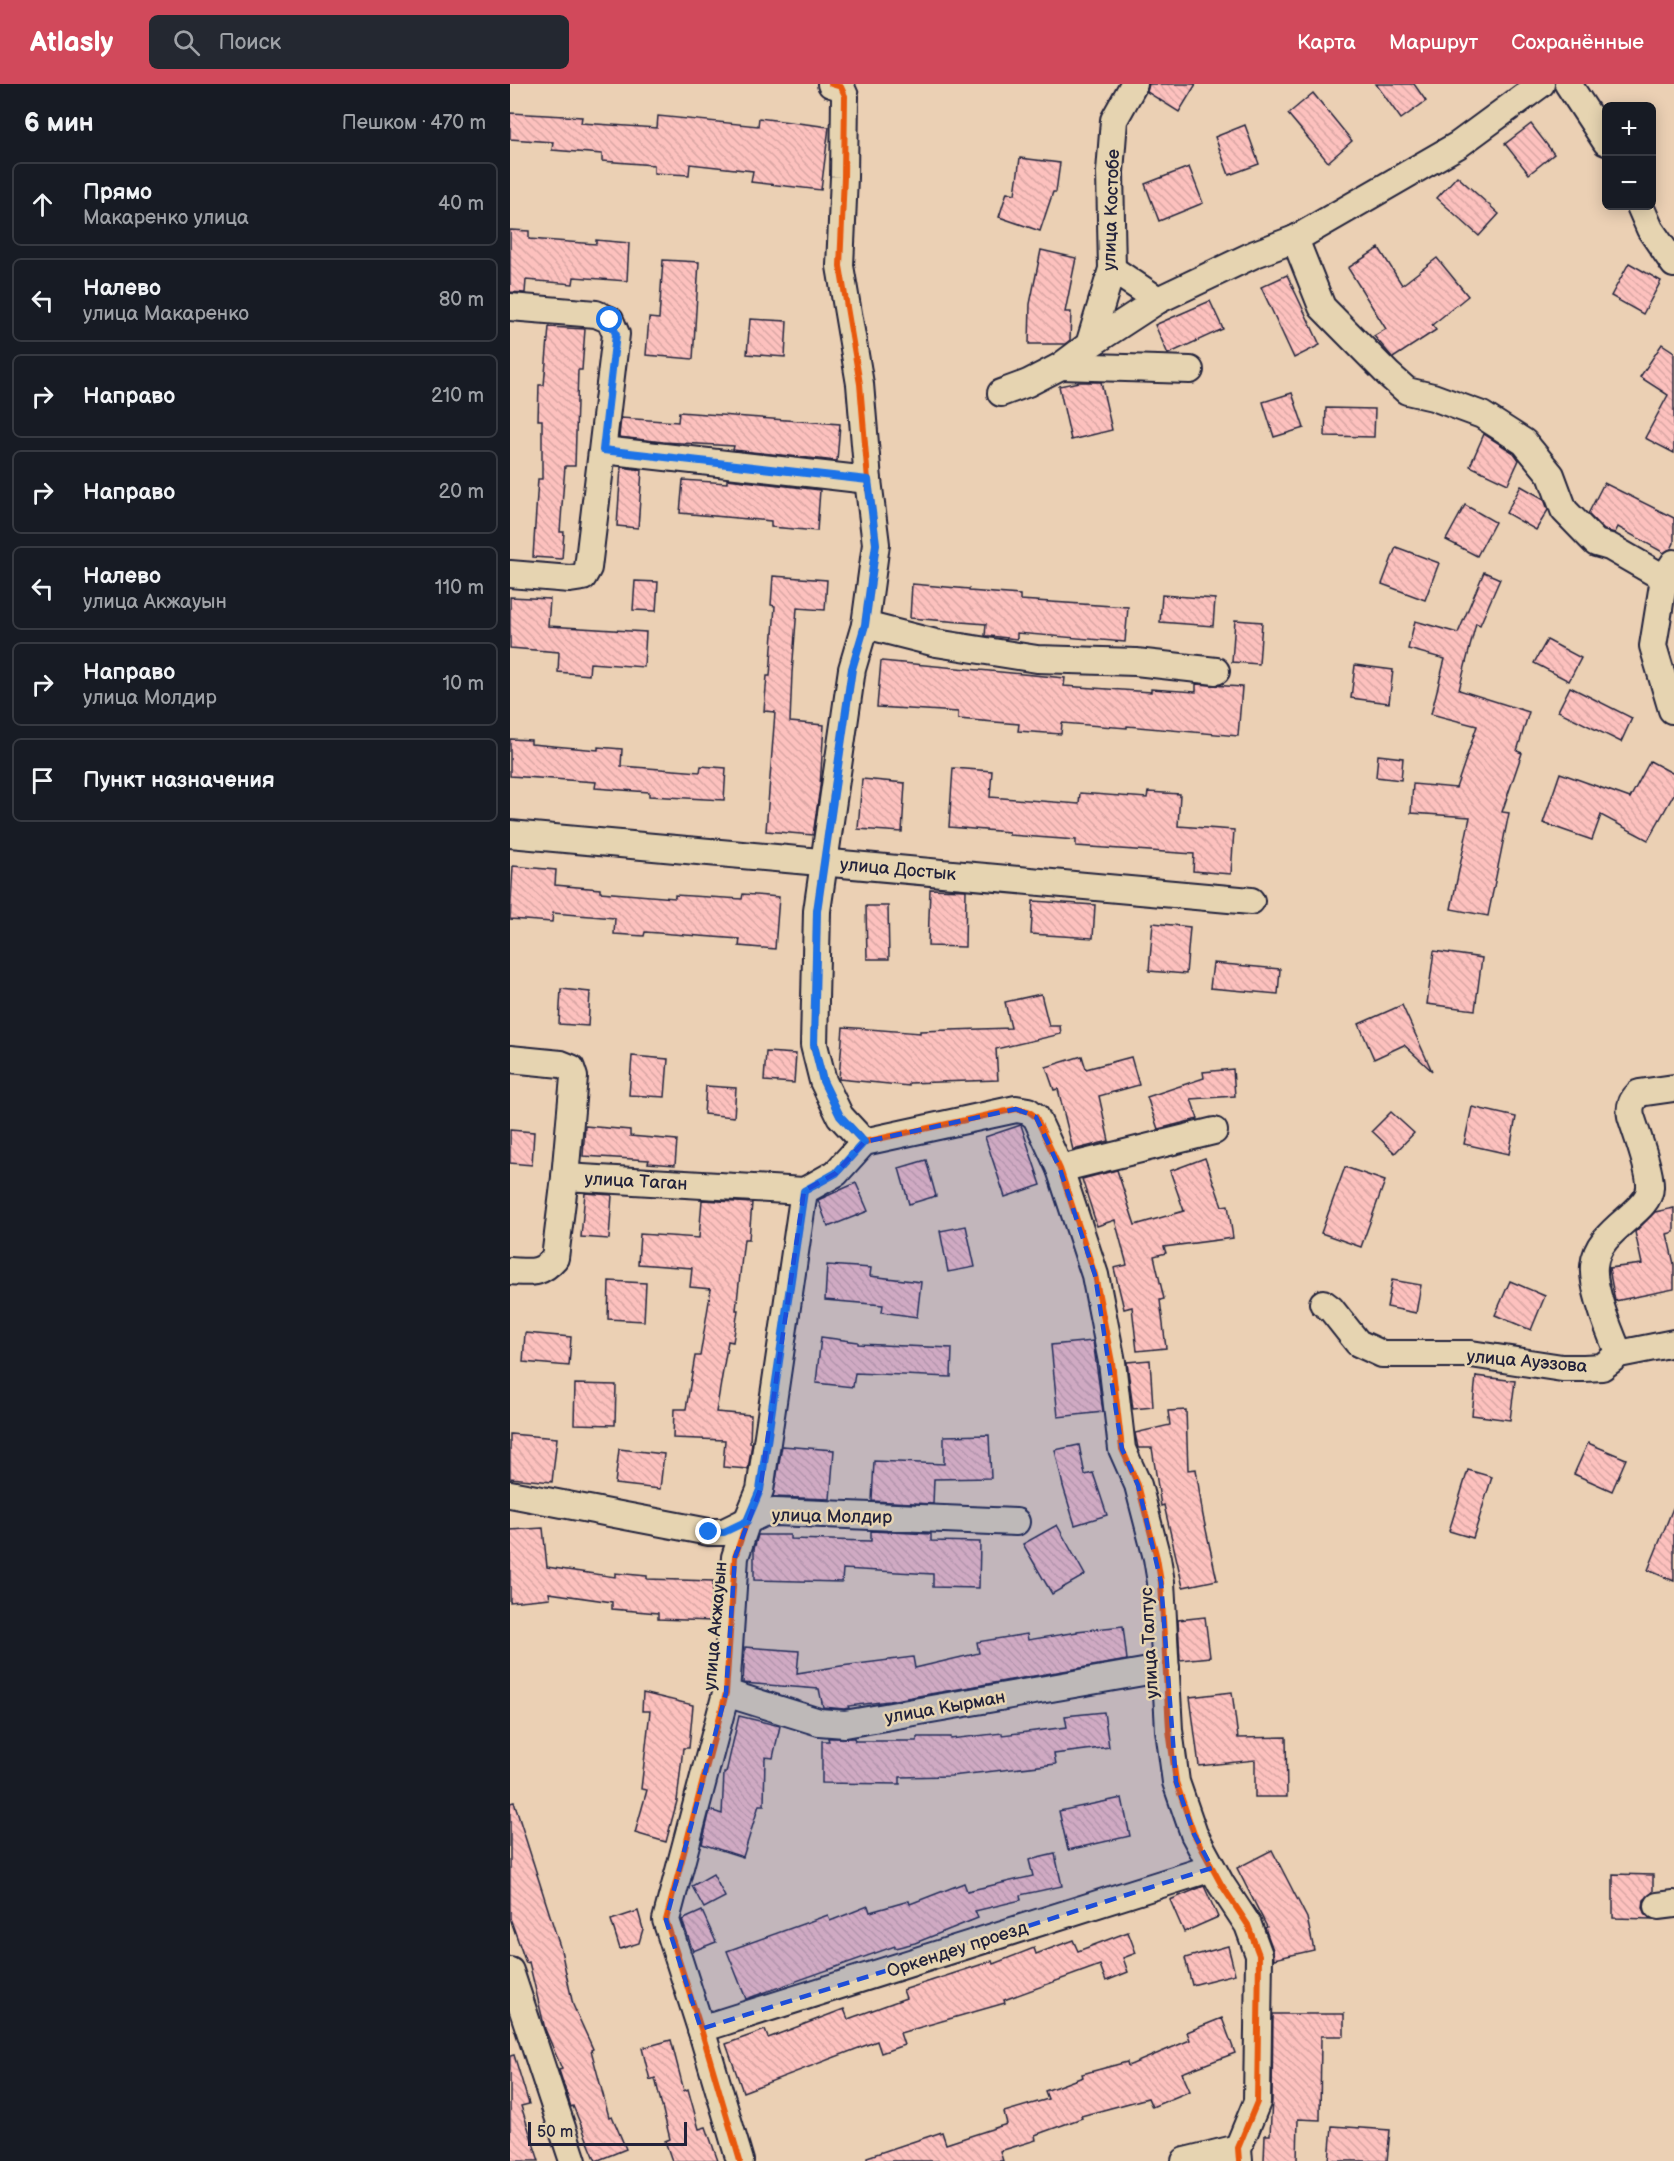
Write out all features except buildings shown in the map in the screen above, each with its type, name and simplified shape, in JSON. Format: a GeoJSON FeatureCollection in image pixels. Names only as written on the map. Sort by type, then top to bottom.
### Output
{"type":"FeatureCollection","features":[{"type":"Feature","properties":{"kind":"street","name":"улица Костобе"},"geometry":{"type":"LineString","coordinates":[[1089,345],[1112,269],[1110,172],[1114,120],[1134,84]]}},
{"type":"Feature","properties":{"kind":"street"},"geometry":{"type":"LineString","coordinates":[[1001,393],[1028,383],[1061,366],[1158,300],[1255,254],[1295,239],[1458,145],[1541,84]]}},
{"type":"Feature","properties":{"kind":"street"},"geometry":{"type":"LineString","coordinates":[[1568,84],[1602,136]]}},
{"type":"Feature","properties":{"kind":"street"},"geometry":{"type":"LineString","coordinates":[[804,1191],[836,1173],[864,1142],[840,1116],[823,1081],[814,1045],[817,911],[852,669],[865,625],[876,544],[860,384],[840,266],[845,96],[836,86]]}},
{"type":"Feature","properties":{"kind":"street"},"geometry":{"type":"LineString","coordinates":[[1642,210],[1650,229],[1674,264]]}},
{"type":"Feature","properties":{"kind":"street"},"geometry":{"type":"LineString","coordinates":[[1295,239],[1322,307],[1407,391],[1433,397],[1482,415],[1524,442],[1551,475],[1564,510],[1596,543],[1669,570],[1653,646],[1672,710]]}},
{"type":"Feature","properties":{"kind":"street"},"geometry":{"type":"LineString","coordinates":[[1112,269],[1158,300]]}},
{"type":"Feature","properties":{"kind":"street"},"geometry":{"type":"LineString","coordinates":[[510,307],[596,314],[610,320],[616,334],[588,568],[583,577],[570,579],[510,574]]}},
{"type":"Feature","properties":{"kind":"street"},"geometry":{"type":"LineString","coordinates":[[1061,366],[1190,370]]}},
{"type":"Feature","properties":{"kind":"street"},"geometry":{"type":"LineString","coordinates":[[603,450],[868,480]]}},
{"type":"Feature","properties":{"kind":"street"},"geometry":{"type":"LineString","coordinates":[[865,625],[936,643],[1036,659],[1136,662],[1216,671]]}},
{"type":"Feature","properties":{"kind":"street","name":"улица Достык"},"geometry":{"type":"LineString","coordinates":[[510,834],[1251,901]]}},
{"type":"Feature","properties":{"kind":"street"},"geometry":{"type":"LineString","coordinates":[[510,1059],[561,1064],[571,1068],[574,1077],[564,1177]]}},
{"type":"Feature","properties":{"kind":"street"},"geometry":{"type":"LineString","coordinates":[[1619,1354],[1600,1298],[1593,1269],[1594,1262],[1605,1239],[1620,1223],[1640,1209],[1647,1199],[1650,1187],[1631,1116],[1632,1102],[1639,1093],[1674,1088]]}},
{"type":"Feature","properties":{"kind":"street","name":"улица Талтус"},"geometry":{"type":"LineString","coordinates":[[864,1142],[1016,1109],[1028,1111],[1036,1117],[1060,1169],[1095,1275],[1112,1362],[1122,1449],[1138,1485],[1157,1558],[1161,1582],[1169,1730],[1176,1782],[1194,1834],[1212,1868],[1248,1925],[1259,1955],[1257,2103],[1239,2154]]}},
{"type":"Feature","properties":{"kind":"street"},"geometry":{"type":"LineString","coordinates":[[1060,1169],[1214,1131]]}},
{"type":"Feature","properties":{"kind":"street","name":"улица Таган"},"geometry":{"type":"LineString","coordinates":[[510,1271],[533,1273],[546,1268],[555,1258],[564,1177],[804,1191]]}},
{"type":"Feature","properties":{"kind":"street","name":"улица Акжауын"},"geometry":{"type":"LineString","coordinates":[[740,2161],[666,1920],[726,1693],[735,1557],[760,1490],[804,1191]]}},
{"type":"Feature","properties":{"kind":"street","name":"улица Ауэзова"},"geometry":{"type":"LineString","coordinates":[[1323,1304],[1331,1308],[1358,1343],[1382,1354],[1471,1354],[1562,1368],[1584,1368],[1602,1367],[1619,1354],[1674,1343]]}},
{"type":"Feature","properties":{"kind":"street","name":"улица Молдир"},"geometry":{"type":"LineString","coordinates":[[510,1494],[709,1532],[724,1532],[764,1513],[774,1512],[1016,1522]]}},
{"type":"Feature","properties":{"kind":"street","name":"улица Кырман"},"geometry":{"type":"LineString","coordinates":[[726,1693],[819,1722],[845,1724],[1166,1668]]}},
{"type":"Feature","properties":{"kind":"street","name":"Оркендеу проезд"},"geometry":{"type":"LineString","coordinates":[[701,2030],[1212,1868]]}},
{"type":"Feature","properties":{"kind":"street"},"geometry":{"type":"LineString","coordinates":[[510,1971],[573,2161]]}},
{"type":"Feature","properties":{"kind":"street"},"geometry":{"type":"LineString","coordinates":[[1185,2161],[1239,2154]]}},
{"type":"Feature","properties":{"kind":"highlighted area"},"geometry":{"type":"Polygon","coordinates":[[[1016,1109],[1036,1117],[1060,1169],[1095,1275],[1122,1449],[1138,1485],[1161,1582],[1176,1782],[1194,1834],[1212,1868],[701,2029],[666,1920],[726,1693],[735,1557],[760,1490],[804,1191],[836,1173],[864,1142],[1016,1109]]]}},
{"type":"Feature","properties":{"kind":"cycle path"},"geometry":{"type":"LineString","coordinates":[[831,84],[841,87],[845,96],[840,266],[860,384],[876,544],[865,625],[852,669],[817,911],[814,1045],[823,1081],[840,1116],[864,1142]]}},
{"type":"Feature","properties":{"kind":"cycle path"},"geometry":{"type":"LineString","coordinates":[[740,2161],[666,1920],[726,1693],[735,1557],[760,1490],[804,1191],[836,1173],[864,1142],[1016,1109],[1028,1111],[1036,1117],[1060,1169],[1095,1275],[1112,1362],[1122,1449],[1138,1485],[1161,1582],[1169,1730],[1176,1782],[1194,1834],[1221,1884],[1248,1925],[1259,1955],[1257,2102],[1238,2148],[1239,2161]]}},
{"type":"Feature","properties":{"kind":"route"},"geometry":{"type":"LineString","coordinates":[[610,320],[616,334],[603,450],[868,480],[876,544],[865,625],[852,669],[817,911],[814,1045],[823,1081],[840,1116],[864,1142],[836,1173],[804,1191],[760,1490],[747,1521],[724,1532],[709,1532]]}}]}
